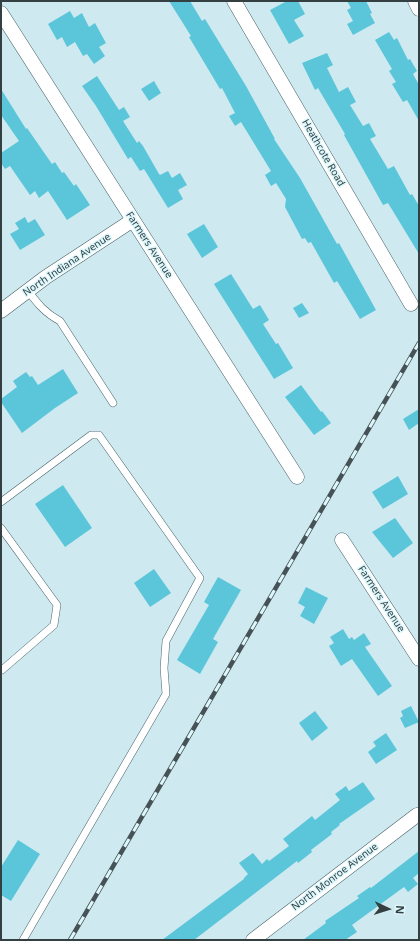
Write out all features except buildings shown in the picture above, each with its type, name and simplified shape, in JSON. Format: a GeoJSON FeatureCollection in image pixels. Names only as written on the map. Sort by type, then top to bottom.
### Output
{"type":"FeatureCollection","features":[{"type":"Feature","properties":{"kind":"street","name":"Heathcote Road"},"geometry":{"type":"LineString","coordinates":[[234,1],[412,304]]}},
{"type":"Feature","properties":{"kind":"street"},"geometry":{"type":"LineString","coordinates":[[415,1],[419,9]]}},
{"type":"Feature","properties":{"kind":"street","name":"Farmers Avenue"},"geometry":{"type":"LineString","coordinates":[[1,13],[297,477]]}},
{"type":"Feature","properties":{"kind":"street","name":"North Indiana Avenue"},"geometry":{"type":"LineString","coordinates":[[1,311],[46,277],[133,220]]}},
{"type":"Feature","properties":{"kind":"street","name":"Farmers Avenue"},"geometry":{"type":"LineString","coordinates":[[342,540],[419,659]]}},
{"type":"Feature","properties":{"kind":"street","name":"North Monroe Avenue"},"geometry":{"type":"LineString","coordinates":[[253,940],[417,815]]}},
{"type":"Feature","properties":{"kind":"lane"},"geometry":{"type":"LineString","coordinates":[[28,291],[37,304],[48,314],[60,320],[113,403]]}},
{"type":"Feature","properties":{"kind":"lane"},"geometry":{"type":"LineString","coordinates":[[1,502],[91,435],[99,435],[200,578],[166,641],[164,668],[166,694],[23,940]]}},
{"type":"Feature","properties":{"kind":"lane"},"geometry":{"type":"LineString","coordinates":[[1,528],[57,605],[54,625],[1,670]]}},
{"type":"Feature","properties":{"kind":"railway"},"geometry":{"type":"LineString","coordinates":[[70,940],[419,343]]}}]}
